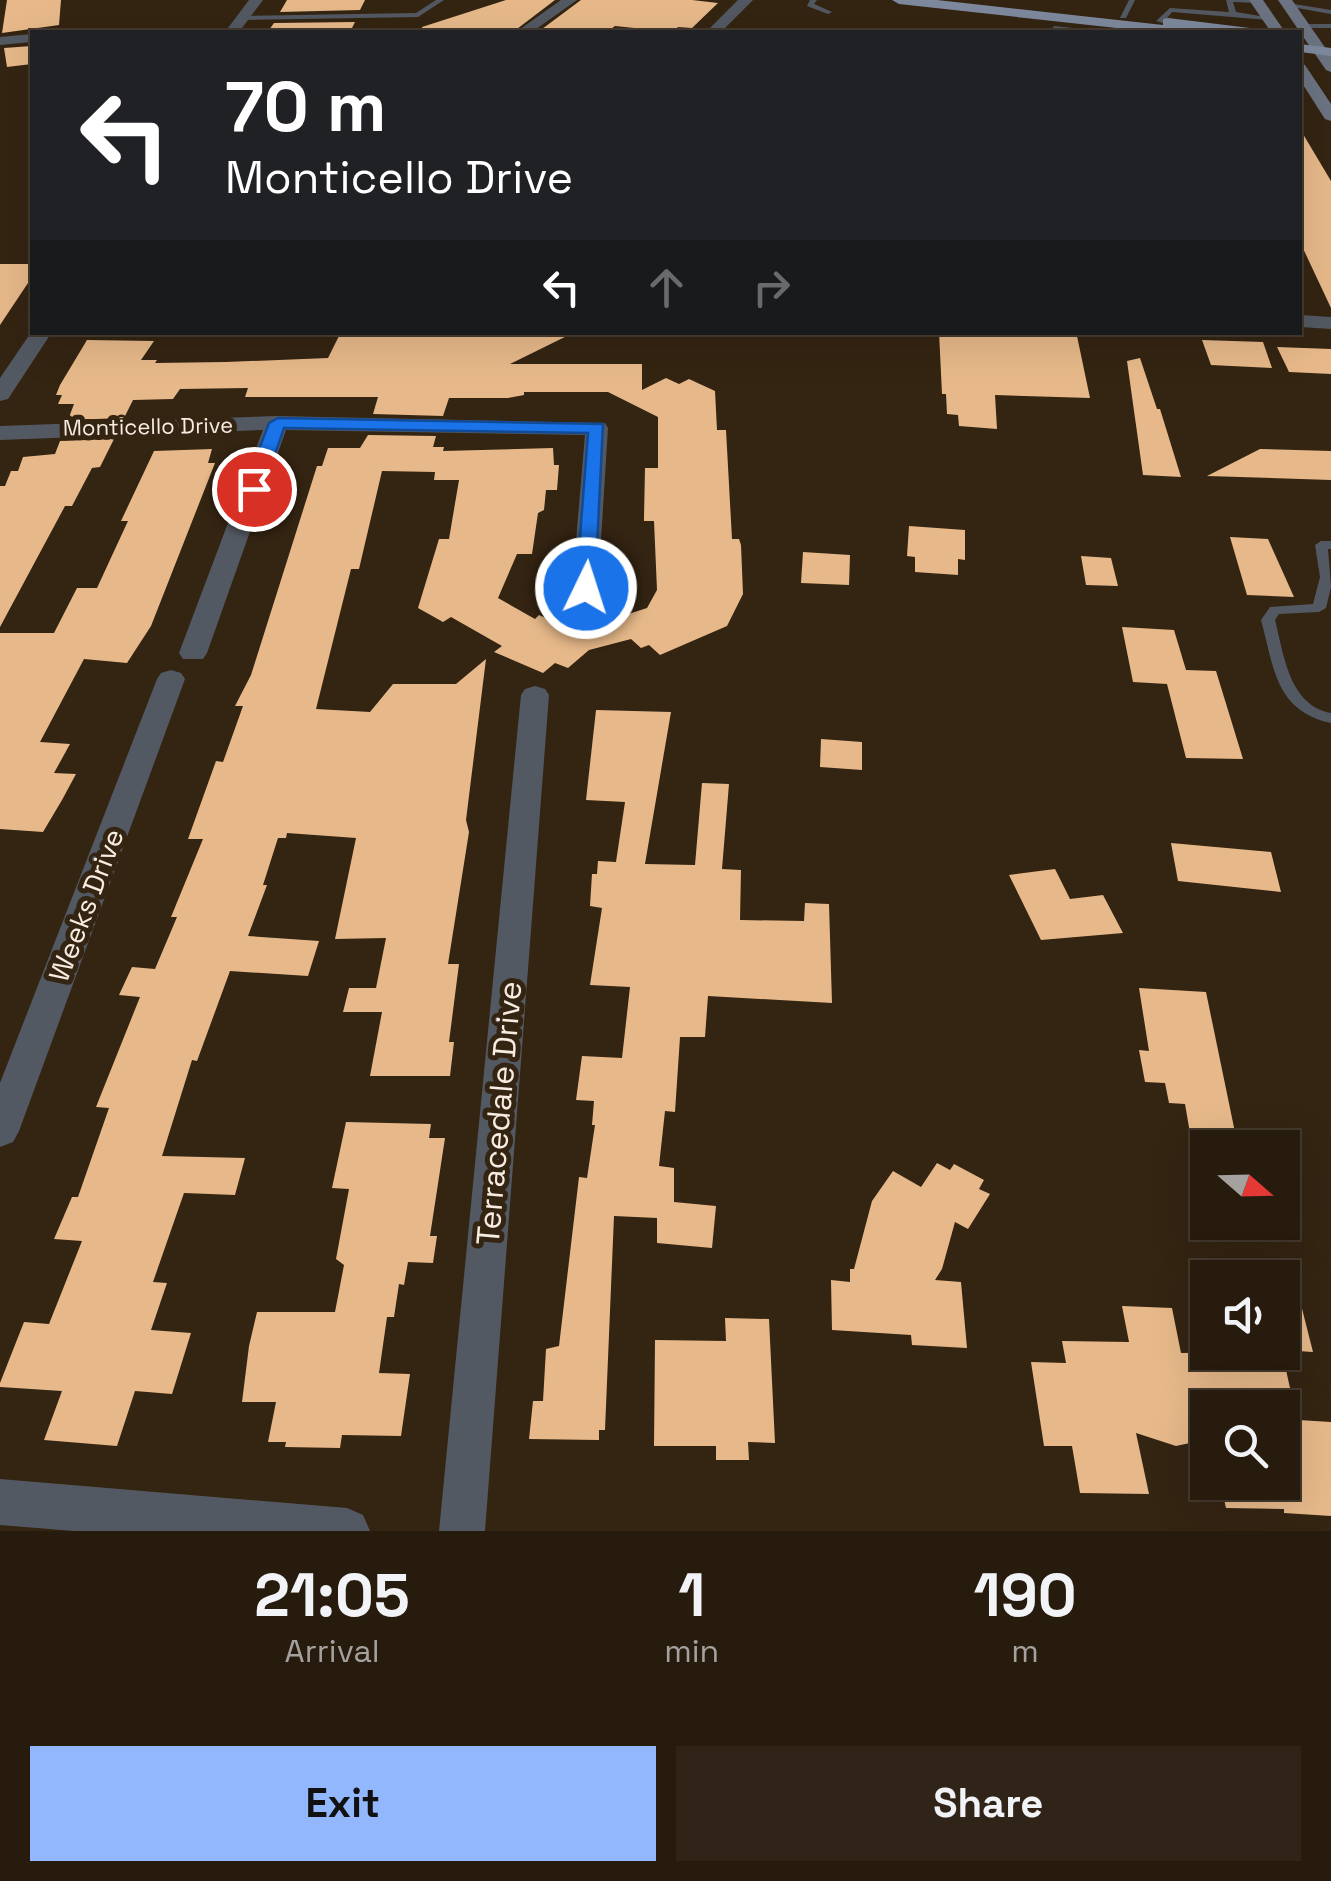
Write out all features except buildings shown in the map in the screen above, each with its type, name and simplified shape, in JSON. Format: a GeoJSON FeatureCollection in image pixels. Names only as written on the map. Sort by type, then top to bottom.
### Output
{"type":"FeatureCollection","features":[{"type":"Feature","properties":{"kind":"main road"},"geometry":{"type":"LineString","coordinates":[[899,0],[1056,26],[1210,30]]}},
{"type":"Feature","properties":{"kind":"main road"},"geometry":{"type":"LineString","coordinates":[[976,0],[1123,16],[1149,27]]}},
{"type":"Feature","properties":{"kind":"main road"},"geometry":{"type":"LineString","coordinates":[[1257,0],[1277,30]]}},
{"type":"Feature","properties":{"kind":"main road"},"geometry":{"type":"LineString","coordinates":[[1287,2],[1331,67]]}},
{"type":"Feature","properties":{"kind":"main road"},"geometry":{"type":"LineString","coordinates":[[1302,75],[1331,116]]}},
{"type":"Feature","properties":{"kind":"street"},"geometry":{"type":"LineString","coordinates":[[234,30],[256,0]]}},
{"type":"Feature","properties":{"kind":"street"},"geometry":{"type":"LineString","coordinates":[[526,30],[570,0]]}},
{"type":"Feature","properties":{"kind":"street"},"geometry":{"type":"LineString","coordinates":[[714,30],[746,0]]}},
{"type":"Feature","properties":{"kind":"street"},"geometry":{"type":"LineString","coordinates":[[0,41],[30,38]]}},
{"type":"Feature","properties":{"kind":"street"},"geometry":{"type":"LineString","coordinates":[[1302,318],[1331,323]]}},
{"type":"Feature","properties":{"kind":"street"},"geometry":{"type":"LineString","coordinates":[[0,394],[40,335]]}},
{"type":"Feature","properties":{"kind":"street"},"geometry":{"type":"LineString","coordinates":[[194,653],[278,423]]}},
{"type":"Feature","properties":{"kind":"street","name":"Monticello Drive"},"geometry":{"type":"LineString","coordinates":[[0,433],[278,423],[597,428],[586,588]]}},
{"type":"Feature","properties":{"kind":"street","name":"Weeks Drive"},"geometry":{"type":"LineString","coordinates":[[0,1130],[171,679]]}},
{"type":"Feature","properties":{"kind":"street","name":"Terracedale Drive"},"geometry":{"type":"LineString","coordinates":[[462,1531],[535,695]]}},
{"type":"Feature","properties":{"kind":"street"},"geometry":{"type":"LineString","coordinates":[[0,1502],[347,1531]]}},
{"type":"Feature","properties":{"kind":"lane"},"geometry":{"type":"LineString","coordinates":[[243,18],[418,15],[441,0]]}},
{"type":"Feature","properties":{"kind":"lane"},"geometry":{"type":"LineString","coordinates":[[814,0],[809,5],[828,12]]}},
{"type":"Feature","properties":{"kind":"lane"},"geometry":{"type":"LineString","coordinates":[[1123,16],[1132,0]]}},
{"type":"Feature","properties":{"kind":"lane"},"geometry":{"type":"LineString","coordinates":[[1234,14],[1229,0],[1257,0]]}},
{"type":"Feature","properties":{"kind":"lane"},"geometry":{"type":"LineString","coordinates":[[1287,2],[1331,12]]}},
{"type":"Feature","properties":{"kind":"lane"},"geometry":{"type":"LineString","coordinates":[[384,16],[396,8]]}},
{"type":"Feature","properties":{"kind":"lane"},"geometry":{"type":"LineString","coordinates":[[1149,27],[1170,10],[1268,18]]}},
{"type":"Feature","properties":{"kind":"lane"},"geometry":{"type":"LineString","coordinates":[[1314,43],[1331,26]]}},
{"type":"Feature","properties":{"kind":"lane"},"geometry":{"type":"LineString","coordinates":[[1331,545],[1321,544],[1327,577],[1319,608],[1276,610],[1268,620],[1292,697],[1298,706],[1317,718],[1331,718]]}},
{"type":"Feature","properties":{"kind":"route"},"geometry":{"type":"LineString","coordinates":[[254,489],[278,423],[597,428],[586,588]]}}]}
